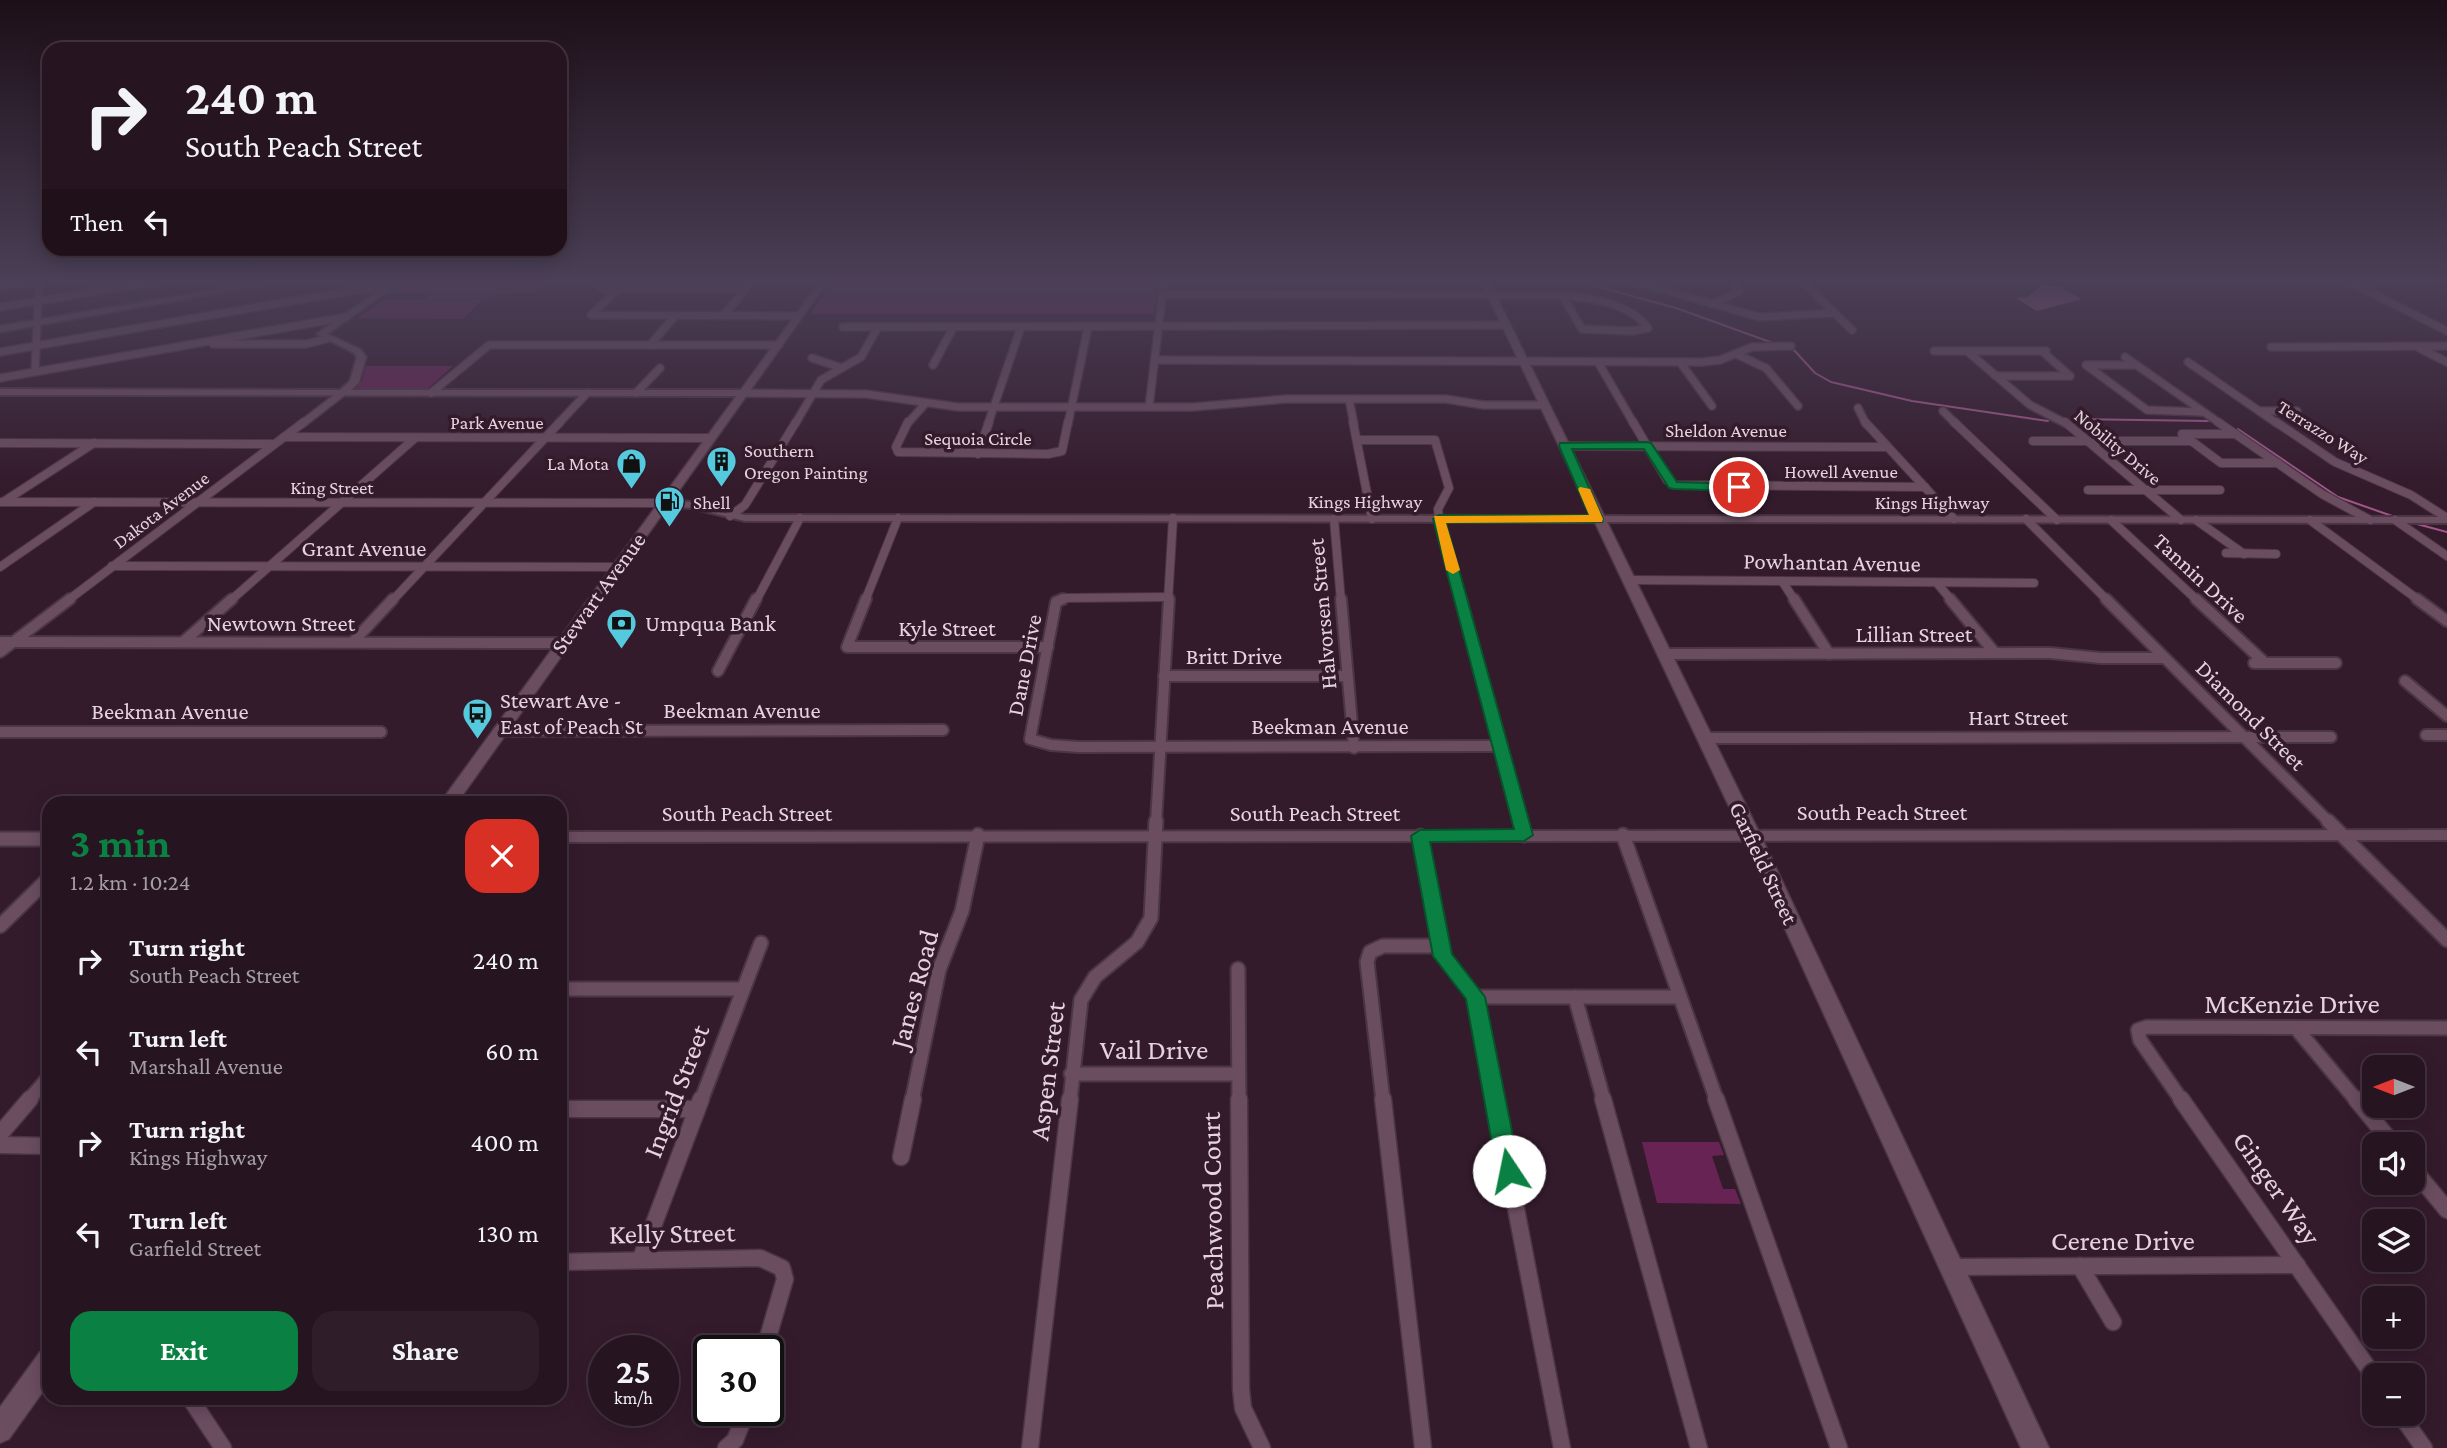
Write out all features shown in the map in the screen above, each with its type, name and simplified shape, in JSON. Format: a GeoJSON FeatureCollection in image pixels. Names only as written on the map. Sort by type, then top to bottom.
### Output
{"type":"FeatureCollection","features":[{"type":"Feature","properties":{"kind":"main road","name":"Stewart Avenue"},"geometry":{"type":"LineString","coordinates":[[453,796],[776,349]]}},
{"type":"Feature","properties":{"kind":"main road","name":"Garfield Street"},"geometry":{"type":"LineString","coordinates":[[1517,349],[1751,834],[2035,1448]]}},
{"type":"Feature","properties":{"kind":"main road"},"geometry":{"type":"LineString","coordinates":[[0,1430],[40,1386]]}},
{"type":"Feature","properties":{"kind":"street"},"geometry":{"type":"LineString","coordinates":[[0,352],[21,349]]}},
{"type":"Feature","properties":{"kind":"street"},"geometry":{"type":"LineString","coordinates":[[35,371],[37,349]]}},
{"type":"Feature","properties":{"kind":"street"},"geometry":{"type":"LineString","coordinates":[[0,378],[160,349]]}},
{"type":"Feature","properties":{"kind":"street"},"geometry":{"type":"LineString","coordinates":[[342,393],[354,382],[362,357],[358,351],[352,349]]}},
{"type":"Feature","properties":{"kind":"street"},"geometry":{"type":"LineString","coordinates":[[431,393],[483,349]]}},
{"type":"Feature","properties":{"kind":"street"},"geometry":{"type":"LineString","coordinates":[[730,516],[745,505],[823,378],[861,357],[866,349]]}},
{"type":"Feature","properties":{"kind":"street"},"geometry":{"type":"LineString","coordinates":[[933,365],[942,349]]}},
{"type":"Feature","properties":{"kind":"street"},"geometry":{"type":"LineString","coordinates":[[978,454],[1014,349]]}},
{"type":"Feature","properties":{"kind":"street"},"geometry":{"type":"LineString","coordinates":[[1070,407],[1083,349]]}},
{"type":"Feature","properties":{"kind":"street"},"geometry":{"type":"LineString","coordinates":[[1149,407],[1157,349]]}},
{"type":"Feature","properties":{"kind":"street"},"geometry":{"type":"LineString","coordinates":[[1156,360],[1714,362],[1748,349]]}},
{"type":"Feature","properties":{"kind":"street"},"geometry":{"type":"LineString","coordinates":[[2422,349],[2447,362]]}},
{"type":"Feature","properties":{"kind":"street"},"geometry":{"type":"LineString","coordinates":[[1934,351],[2044,351],[2070,376],[1996,376]]}},
{"type":"Feature","properties":{"kind":"street","name":"Nobility Drive"},"geometry":{"type":"LineString","coordinates":[[1967,351],[2030,405],[2059,417],[2181,520]]}},
{"type":"Feature","properties":{"kind":"street"},"geometry":{"type":"LineString","coordinates":[[1736,354],[1766,368],[1798,407]]}},
{"type":"Feature","properties":{"kind":"street"},"geometry":{"type":"LineString","coordinates":[[2125,357],[2322,494],[2370,520]]}},
{"type":"Feature","properties":{"kind":"street"},"geometry":{"type":"LineString","coordinates":[[812,358],[842,368]]}},
{"type":"Feature","properties":{"kind":"street"},"geometry":{"type":"LineString","coordinates":[[1598,362],[1647,446]]}},
{"type":"Feature","properties":{"kind":"street"},"geometry":{"type":"LineString","coordinates":[[1681,362],[1712,406]]}},
{"type":"Feature","properties":{"kind":"street","name":"Terrazzo Way"},"geometry":{"type":"LineString","coordinates":[[2188,362],[2335,463],[2411,495],[2447,519]]}},
{"type":"Feature","properties":{"kind":"street"},"geometry":{"type":"LineString","coordinates":[[2136,365],[2086,365],[2147,410],[2201,412]]}},
{"type":"Feature","properties":{"kind":"street"},"geometry":{"type":"LineString","coordinates":[[636,393],[660,368]]}},
{"type":"Feature","properties":{"kind":"street"},"geometry":{"type":"LineString","coordinates":[[0,392],[812,393],[876,395],[925,404],[994,407],[1206,407],[1268,400],[1349,399],[1446,399],[1483,405],[1544,405]]}},
{"type":"Feature","properties":{"kind":"street","name":"Dakota Avenue"},"geometry":{"type":"LineString","coordinates":[[0,652],[342,393]]}},
{"type":"Feature","properties":{"kind":"street"},"geometry":{"type":"LineString","coordinates":[[353,642],[587,393]]}},
{"type":"Feature","properties":{"kind":"street"},"geometry":{"type":"LineString","coordinates":[[1349,399],[1372,519]]}},
{"type":"Feature","properties":{"kind":"street","name":"Sequoia Circle"},"geometry":{"type":"LineString","coordinates":[[925,404],[908,421],[897,447],[898,452],[1058,453],[1064,449],[1068,434],[1070,407]]}},
{"type":"Feature","properties":{"kind":"street"},"geometry":{"type":"LineString","coordinates":[[1858,408],[1859,414],[1887,447],[1954,519]]}},
{"type":"Feature","properties":{"kind":"street"},"geometry":{"type":"LineString","coordinates":[[1944,411],[2057,520]]}},
{"type":"Feature","properties":{"kind":"street"},"geometry":{"type":"LineString","coordinates":[[2260,411],[2297,411]]}},
{"type":"Feature","properties":{"kind":"street"},"geometry":{"type":"LineString","coordinates":[[2236,434],[2182,434],[2221,464],[2278,464]]}},
{"type":"Feature","properties":{"kind":"street","name":"Park Avenue"},"geometry":{"type":"LineString","coordinates":[[284,437],[710,438]]}},
{"type":"Feature","properties":{"kind":"street"},"geometry":{"type":"LineString","coordinates":[[183,642],[415,438]]}},
{"type":"Feature","properties":{"kind":"street"},"geometry":{"type":"LineString","coordinates":[[1357,440],[1435,440],[1449,488],[1438,509],[1439,519],[1524,835]]}},
{"type":"Feature","properties":{"kind":"street"},"geometry":{"type":"LineString","coordinates":[[2033,441],[2191,441]]}},
{"type":"Feature","properties":{"kind":"street"},"geometry":{"type":"LineString","coordinates":[[0,443],[274,444]]}},
{"type":"Feature","properties":{"kind":"street"},"geometry":{"type":"LineString","coordinates":[[1,502],[94,443]]}},
{"type":"Feature","properties":{"kind":"street","name":"Sheldon Avenue"},"geometry":{"type":"LineString","coordinates":[[1564,446],[1887,447]]}},
{"type":"Feature","properties":{"kind":"street","name":"Howell Avenue"},"geometry":{"type":"LineString","coordinates":[[1647,446],[1674,485],[1925,487]]}},
{"type":"Feature","properties":{"kind":"street"},"geometry":{"type":"LineString","coordinates":[[2088,490],[2220,490]]}},
{"type":"Feature","properties":{"kind":"street","name":"King Street"},"geometry":{"type":"LineString","coordinates":[[1,502],[663,503]]}},
{"type":"Feature","properties":{"kind":"street"},"geometry":{"type":"LineString","coordinates":[[0,567],[94,502]]}},
{"type":"Feature","properties":{"kind":"street","name":"Kings Highway"},"geometry":{"type":"LineString","coordinates":[[663,503],[691,505],[730,516],[800,518],[2447,519]]}},
{"type":"Feature","properties":{"kind":"street"},"geometry":{"type":"LineString","coordinates":[[718,671],[800,518]]}},
{"type":"Feature","properties":{"kind":"street","name":"Kyle Street"},"geometry":{"type":"LineString","coordinates":[[898,518],[847,647],[1048,647]]}},
{"type":"Feature","properties":{"kind":"street","name":"Aspen Street"},"geometry":{"type":"LineString","coordinates":[[1030,1448],[1084,990],[1147,933],[1152,918],[1173,519]]}},
{"type":"Feature","properties":{"kind":"street","name":"Halvorsen Street"},"geometry":{"type":"LineString","coordinates":[[1334,519],[1354,748]]}},
{"type":"Feature","properties":{"kind":"street","name":"Diamond Street"},"geometry":{"type":"LineString","coordinates":[[2026,519],[2447,940]]}},
{"type":"Feature","properties":{"kind":"street","name":"Tannin Drive"},"geometry":{"type":"LineString","coordinates":[[2111,520],[2259,663],[2336,663]]}},
{"type":"Feature","properties":{"kind":"street"},"geometry":{"type":"LineString","coordinates":[[2196,520],[2244,554]]}},
{"type":"Feature","properties":{"kind":"street"},"geometry":{"type":"LineString","coordinates":[[2310,520],[2447,621]]}},
{"type":"Feature","properties":{"kind":"street"},"geometry":{"type":"LineString","coordinates":[[2395,520],[2447,556]]}},
{"type":"Feature","properties":{"kind":"street"},"geometry":{"type":"LineString","coordinates":[[2226,554],[2276,554]]}},
{"type":"Feature","properties":{"kind":"street","name":"Grant Avenue"},"geometry":{"type":"LineString","coordinates":[[113,566],[616,567]]}},
{"type":"Feature","properties":{"kind":"street","name":"Powhantan Avenue"},"geometry":{"type":"LineString","coordinates":[[1630,580],[2034,583]]}},
{"type":"Feature","properties":{"kind":"street"},"geometry":{"type":"LineString","coordinates":[[1782,581],[1829,654]]}},
{"type":"Feature","properties":{"kind":"street"},"geometry":{"type":"LineString","coordinates":[[1937,583],[1994,653]]}},
{"type":"Feature","properties":{"kind":"street","name":"Dane Drive"},"geometry":{"type":"LineString","coordinates":[[1030,739],[1055,604],[1060,600],[1169,597]]}},
{"type":"Feature","properties":{"kind":"street","name":"Newtown Street"},"geometry":{"type":"LineString","coordinates":[[0,642],[562,643]]}},
{"type":"Feature","properties":{"kind":"street","name":"Lillian Street"},"geometry":{"type":"LineString","coordinates":[[1664,653],[1994,653],[2164,658]]}},
{"type":"Feature","properties":{"kind":"street","name":"Britt Drive"},"geometry":{"type":"LineString","coordinates":[[1164,676],[1346,676]]}},
{"type":"Feature","properties":{"kind":"street"},"geometry":{"type":"LineString","coordinates":[[2405,681],[2447,716]]}},
{"type":"Feature","properties":{"kind":"street","name":"Beekman Avenue"},"geometry":{"type":"LineString","coordinates":[[499,731],[943,730]]}},
{"type":"Feature","properties":{"kind":"street","name":"Beekman Avenue"},"geometry":{"type":"LineString","coordinates":[[0,732],[381,732]]}},
{"type":"Feature","properties":{"kind":"street"},"geometry":{"type":"LineString","coordinates":[[2426,735],[2447,735]]}},
{"type":"Feature","properties":{"kind":"street","name":"Hart Street"},"geometry":{"type":"LineString","coordinates":[[1705,738],[2331,737]]}},
{"type":"Feature","properties":{"kind":"street","name":"Beekman Avenue"},"geometry":{"type":"LineString","coordinates":[[1030,739],[1063,746],[1159,748],[1502,746]]}},
{"type":"Feature","properties":{"kind":"street","name":"Janes Road"},"geometry":{"type":"LineString","coordinates":[[901,1157],[939,970],[962,911],[978,835]]}},
{"type":"Feature","properties":{"kind":"street"},"geometry":{"type":"LineString","coordinates":[[1623,835],[1839,1448]]}},
{"type":"Feature","properties":{"kind":"street","name":"South Peach Street"},"geometry":{"type":"LineString","coordinates":[[567,837],[2447,835]]}},
{"type":"Feature","properties":{"kind":"street"},"geometry":{"type":"LineString","coordinates":[[1420,836],[1443,956],[1475,997],[1562,1448]]}},
{"type":"Feature","properties":{"kind":"street"},"geometry":{"type":"LineString","coordinates":[[0,839],[42,839]]}},
{"type":"Feature","properties":{"kind":"street"},"geometry":{"type":"LineString","coordinates":[[0,926],[42,885]]}},
{"type":"Feature","properties":{"kind":"street","name":"Ingrid Street"},"geometry":{"type":"LineString","coordinates":[[640,1258],[761,943]]}},
{"type":"Feature","properties":{"kind":"street"},"geometry":{"type":"LineString","coordinates":[[1423,1448],[1367,962],[1370,952],[1383,946],[1440,946]]}},
{"type":"Feature","properties":{"kind":"street","name":"Peachwood Court"},"geometry":{"type":"LineString","coordinates":[[1238,968],[1241,1389],[1242,1408],[1262,1448]]}},
{"type":"Feature","properties":{"kind":"street"},"geometry":{"type":"LineString","coordinates":[[567,989],[742,989]]}},
{"type":"Feature","properties":{"kind":"street"},"geometry":{"type":"LineString","coordinates":[[1475,997],[1678,997]]}},
{"type":"Feature","properties":{"kind":"street"},"geometry":{"type":"LineString","coordinates":[[1575,997],[1699,1448]]}},
{"type":"Feature","properties":{"kind":"street","name":"McKenzie Drive"},"geometry":{"type":"LineString","coordinates":[[2138,1030],[2147,1027],[2447,1027]]}},
{"type":"Feature","properties":{"kind":"street"},"geometry":{"type":"LineString","coordinates":[[2297,1028],[2383,1132]]}},
{"type":"Feature","properties":{"kind":"street","name":"Ginger Way"},"geometry":{"type":"LineString","coordinates":[[2138,1030],[2140,1040],[2365,1363]]}},
{"type":"Feature","properties":{"kind":"street","name":"Vail Drive"},"geometry":{"type":"LineString","coordinates":[[1072,1074],[1237,1074]]}},
{"type":"Feature","properties":{"kind":"street"},"geometry":{"type":"LineString","coordinates":[[0,1134],[42,1085]]}},
{"type":"Feature","properties":{"kind":"street"},"geometry":{"type":"LineString","coordinates":[[567,1109],[697,1109]]}},
{"type":"Feature","properties":{"kind":"street"},"geometry":{"type":"LineString","coordinates":[[0,1145],[42,1146]]}},
{"type":"Feature","properties":{"kind":"street"},"geometry":{"type":"LineString","coordinates":[[2425,1183],[2447,1210]]}},
{"type":"Feature","properties":{"kind":"street","name":"Kelly Street"},"geometry":{"type":"LineString","coordinates":[[567,1262],[640,1258],[760,1258],[782,1268],[785,1279],[769,1335]]}},
{"type":"Feature","properties":{"kind":"street","name":"Cerene Drive"},"geometry":{"type":"LineString","coordinates":[[1950,1267],[2297,1265]]}},
{"type":"Feature","properties":{"kind":"street"},"geometry":{"type":"LineString","coordinates":[[2080,1266],[2113,1322]]}},
{"type":"Feature","properties":{"kind":"street"},"geometry":{"type":"LineString","coordinates":[[195,1405],[223,1448]]}},
{"type":"Feature","properties":{"kind":"street"},"geometry":{"type":"LineString","coordinates":[[726,1448],[735,1440],[741,1426]]}},
{"type":"Feature","properties":{"kind":"street"},"geometry":{"type":"LineString","coordinates":[[2408,1426],[2424,1448]]}},
{"type":"Feature","properties":{"kind":"shaded area"},"geometry":{"type":"Polygon","coordinates":[[[366,366],[453,366],[426,390],[355,389],[362,381],[366,366]]]}},
{"type":"Feature","properties":{"kind":"shaded area"},"geometry":{"type":"Polygon","coordinates":[[[1642,1142],[1719,1142],[1724,1155],[1712,1156],[1723,1189],[1735,1189],[1741,1204],[1657,1203],[1642,1142]]]}},
{"type":"Feature","properties":{"kind":"waterway"},"geometry":{"type":"LineString","coordinates":[[1793,349],[1815,373],[1831,382],[1912,401],[2048,421]]}},
{"type":"Feature","properties":{"kind":"waterway"},"geometry":{"type":"LineString","coordinates":[[2071,419],[2209,421]]}},
{"type":"Feature","properties":{"kind":"waterway"},"geometry":{"type":"LineString","coordinates":[[2238,429],[2338,497],[2395,517]]}},
{"type":"Feature","properties":{"kind":"waterway"},"geometry":{"type":"LineString","coordinates":[[2417,524],[2447,532]]}},
{"type":"Feature","properties":{"kind":"slow traffic"},"geometry":{"type":"LineString","coordinates":[[1453,570],[1439,519],[1597,519],[1584,489]]}},
{"type":"Feature","properties":{"kind":"place","name":"Southern Oregon Painting"},"geometry":{"type":"Point","coordinates":[721,488]}},
{"type":"Feature","properties":{"kind":"place","name":"La Mota"},"geometry":{"type":"Point","coordinates":[632,490]}},
{"type":"Feature","properties":{"kind":"place","name":"Shell"},"geometry":{"type":"Point","coordinates":[670,529]}},
{"type":"Feature","properties":{"kind":"place","name":"Umpqua Bank"},"geometry":{"type":"Point","coordinates":[622,650]}},
{"type":"Feature","properties":{"kind":"place","name":"Stewart Ave - East of Peach St"},"geometry":{"type":"Point","coordinates":[477,740]}},
{"type":"Feature","properties":{"kind":"route"},"geometry":{"type":"LineString","coordinates":[[1509,1171],[1475,997],[1443,956],[1420,836],[1524,835],[1439,519],[1597,519],[1564,446],[1647,446],[1667,480],[1674,485],[1739,487]]}}]}
